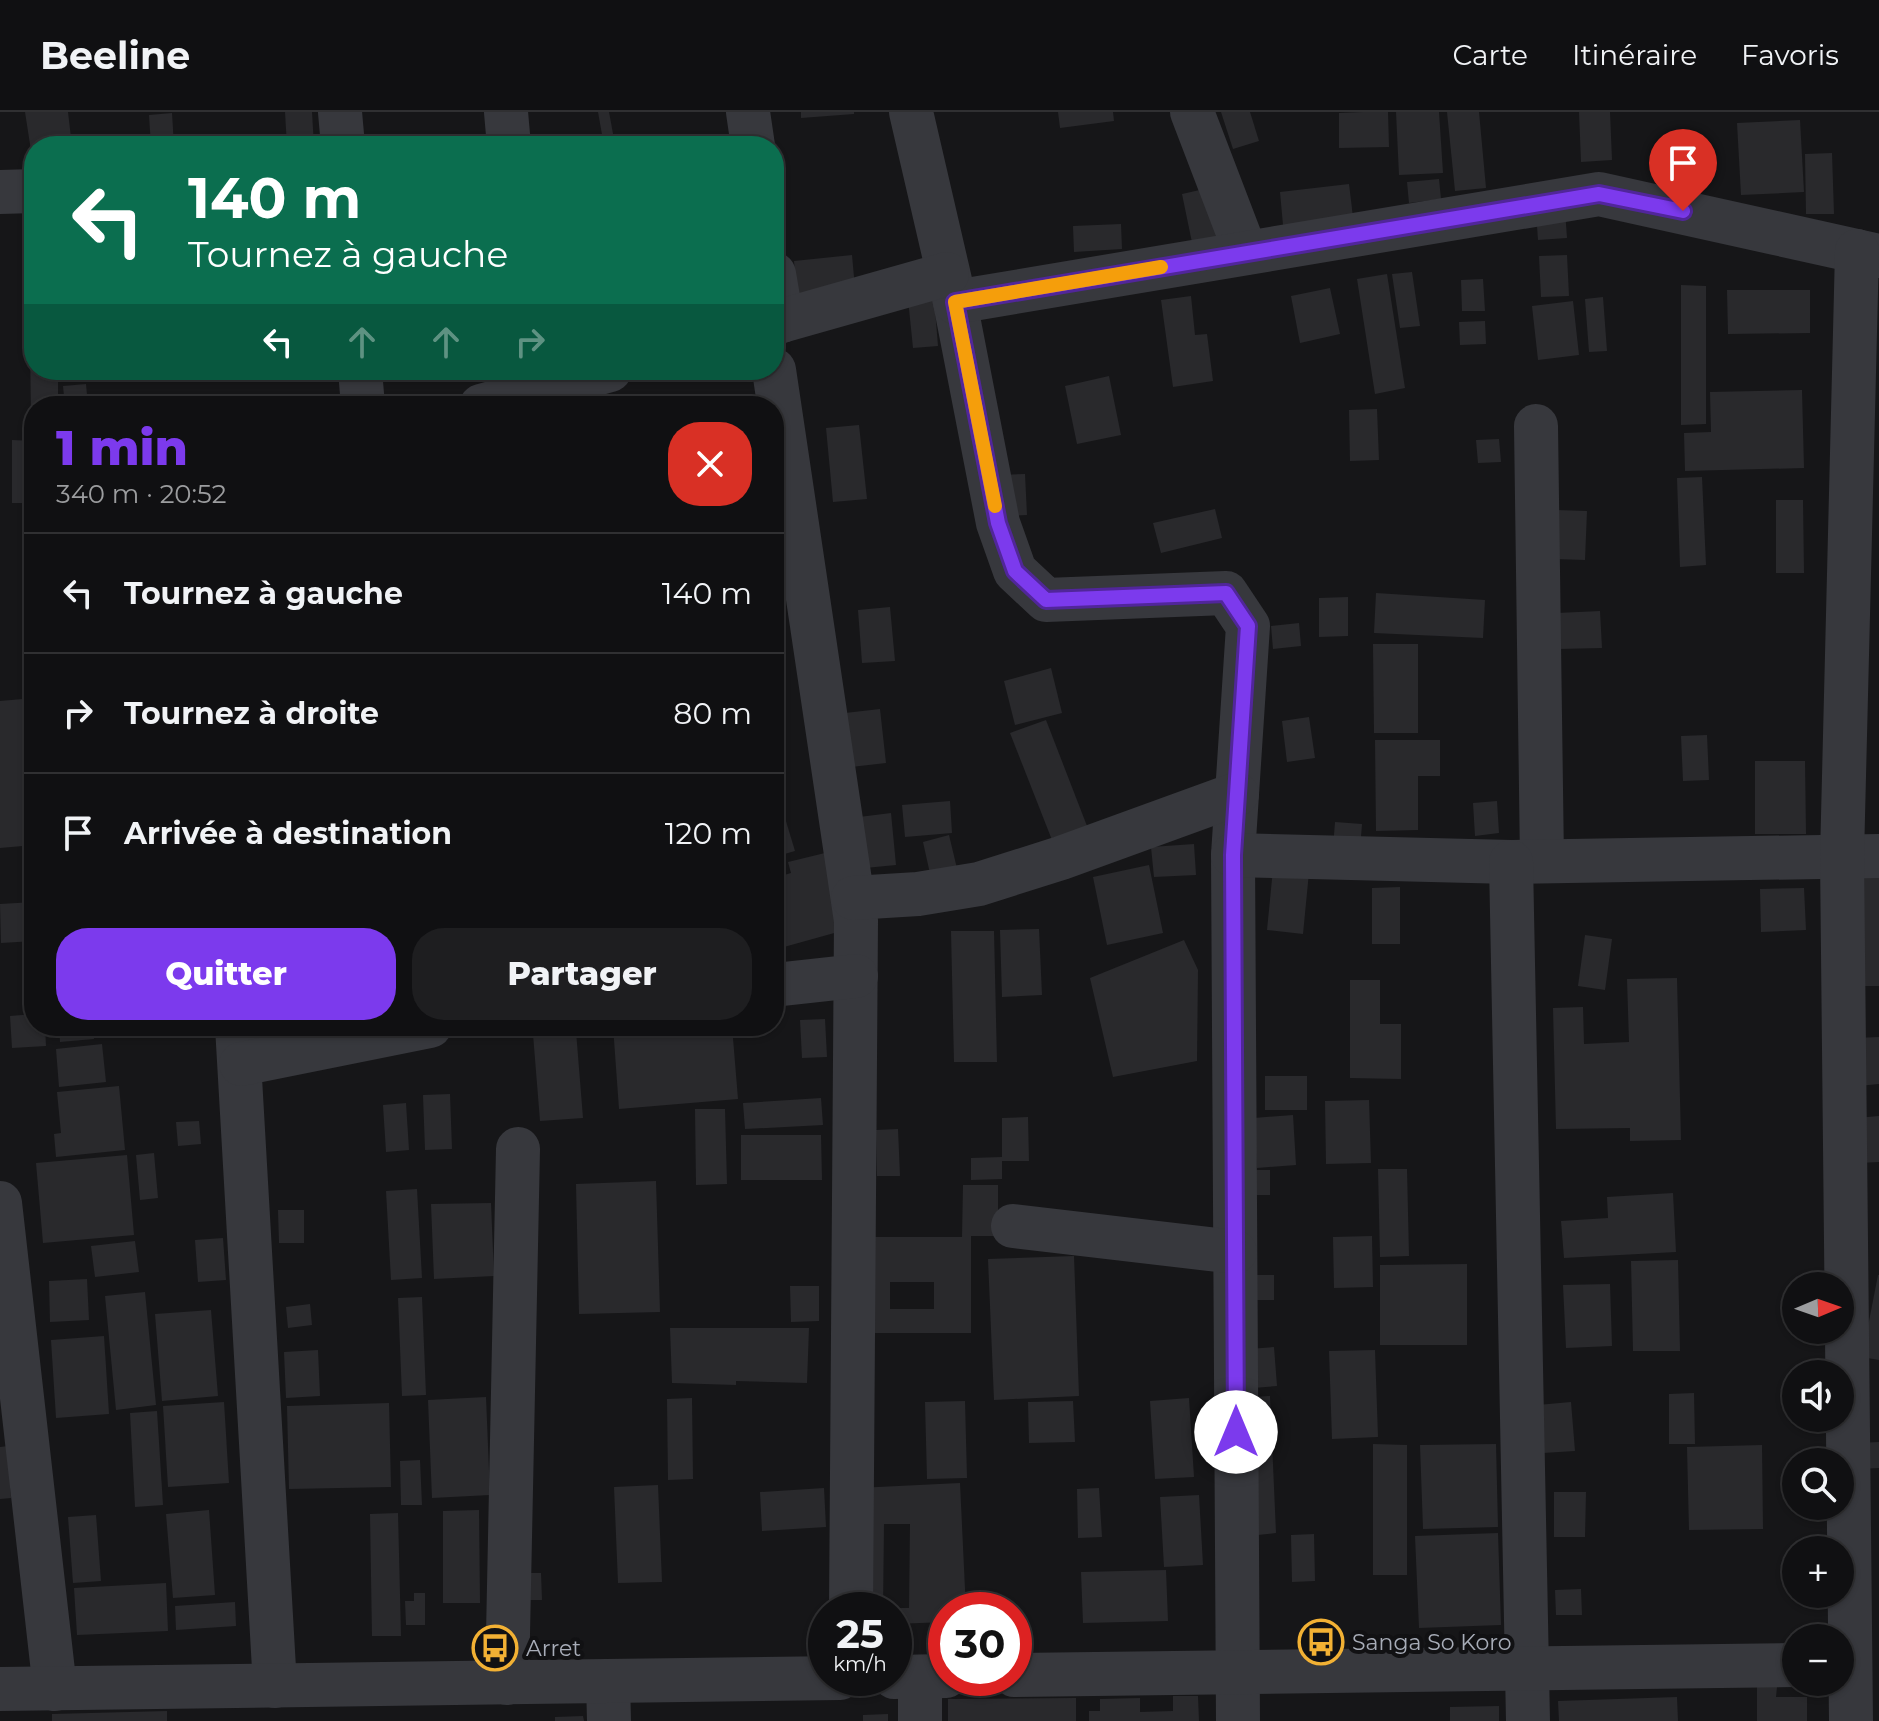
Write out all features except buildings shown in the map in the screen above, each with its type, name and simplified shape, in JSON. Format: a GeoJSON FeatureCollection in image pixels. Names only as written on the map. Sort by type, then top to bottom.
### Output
{"type":"FeatureCollection","features":[{"type":"Feature","properties":{"kind":"street"},"geometry":{"type":"LineString","coordinates":[[340,112],[342,136]]}},
{"type":"Feature","properties":{"kind":"street"},"geometry":{"type":"LineString","coordinates":[[506,112],[508,136]]}},
{"type":"Feature","properties":{"kind":"street"},"geometry":{"type":"LineString","coordinates":[[748,112],[752,136]]}},
{"type":"Feature","properties":{"kind":"street"},"geometry":{"type":"LineString","coordinates":[[911,112],[951,288],[998,523],[1015,571],[1046,600],[1226,593],[1248,626],[1233,855],[1238,1721]]}},
{"type":"Feature","properties":{"kind":"street"},"geometry":{"type":"LineString","coordinates":[[1192,112],[1246,253]]}},
{"type":"Feature","properties":{"kind":"street"},"geometry":{"type":"LineString","coordinates":[[0,192],[24,191]]}},
{"type":"Feature","properties":{"kind":"street"},"geometry":{"type":"LineString","coordinates":[[784,321],[951,288],[1246,253],[1599,194],[1868,253],[1860,856],[1857,1662],[1851,1721]]}},
{"type":"Feature","properties":{"kind":"street"},"geometry":{"type":"LineString","coordinates":[[512,396],[570,380]]}},
{"type":"Feature","properties":{"kind":"street"},"geometry":{"type":"LineString","coordinates":[[1528,1721],[1526,861],[1536,426]]}},
{"type":"Feature","properties":{"kind":"street"},"geometry":{"type":"LineString","coordinates":[[784,437],[856,921],[851,1592]]}},
{"type":"Feature","properties":{"kind":"street"},"geometry":{"type":"LineString","coordinates":[[853,898],[918,894],[979,884],[1061,858],[1237,794]]}},
{"type":"Feature","properties":{"kind":"street"},"geometry":{"type":"LineString","coordinates":[[1233,855],[1526,861],[1860,856]]}},
{"type":"Feature","properties":{"kind":"street"},"geometry":{"type":"LineString","coordinates":[[784,984],[856,976]]}},
{"type":"Feature","properties":{"kind":"street"},"geometry":{"type":"LineString","coordinates":[[302,1697],[239,1045],[328,1036]]}},
{"type":"Feature","properties":{"kind":"street"},"geometry":{"type":"LineString","coordinates":[[507,1683],[518,1149]]}},
{"type":"Feature","properties":{"kind":"street"},"geometry":{"type":"LineString","coordinates":[[0,1203],[21,1697],[302,1697],[507,1683],[608,1701],[808,1681]]}},
{"type":"Feature","properties":{"kind":"street"},"geometry":{"type":"LineString","coordinates":[[1013,1226],[1235,1252]]}},
{"type":"Feature","properties":{"kind":"street"},"geometry":{"type":"LineString","coordinates":[[1032,1675],[1782,1665]]}},
{"type":"Feature","properties":{"kind":"street"},"geometry":{"type":"LineString","coordinates":[[920,1677],[920,1721]]}},
{"type":"Feature","properties":{"kind":"slow traffic"},"geometry":{"type":"LineString","coordinates":[[995,506],[955,302],[1161,267]]}},
{"type":"Feature","properties":{"kind":"place","name":"Sanga So Koro"},"geometry":{"type":"Point","coordinates":[1321,1642]}},
{"type":"Feature","properties":{"kind":"place","name":"Arret"},"geometry":{"type":"Point","coordinates":[495,1648]}},
{"type":"Feature","properties":{"kind":"route"},"geometry":{"type":"LineString","coordinates":[[1236,1432],[1233,855],[1248,626],[1226,593],[1046,600],[1015,571],[998,523],[955,302],[1599,194],[1683,211]]}}]}
